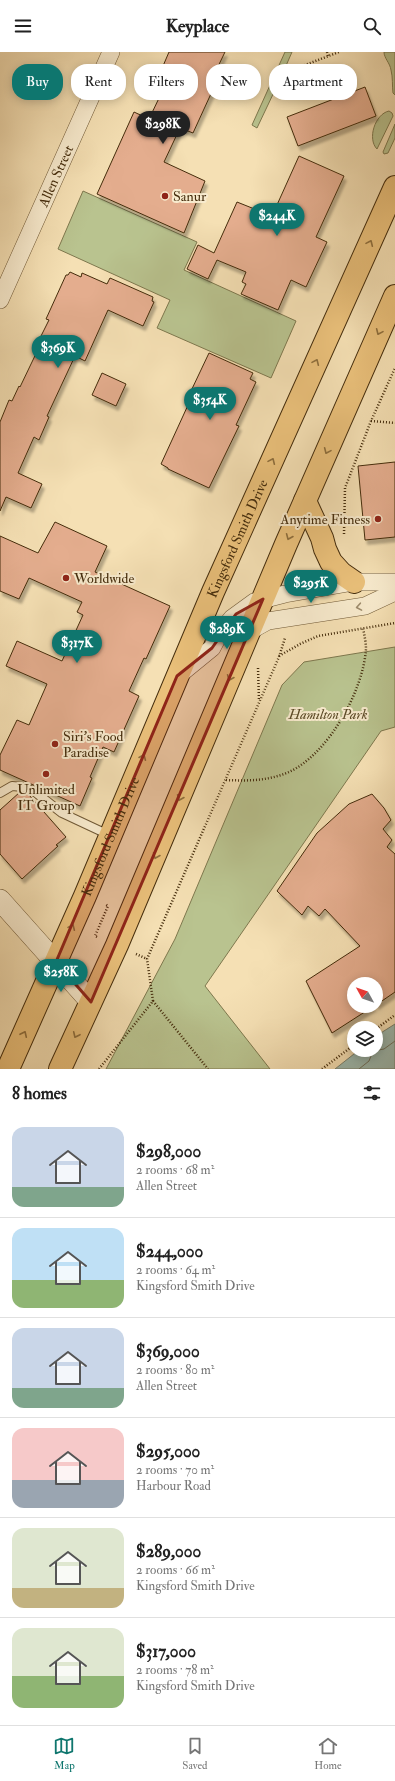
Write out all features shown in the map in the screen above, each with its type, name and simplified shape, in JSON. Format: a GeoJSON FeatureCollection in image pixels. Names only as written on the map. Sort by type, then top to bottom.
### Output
{"type":"FeatureCollection","features":[{"type":"Feature","properties":{"kind":"highway","name":"Kingsford Smith Drive"},"geometry":{"type":"LineString","coordinates":[[8,1069],[110,836],[215,586],[395,187]]}},
{"type":"Feature","properties":{"kind":"highway"},"geometry":{"type":"LineString","coordinates":[[60,1069],[171,820],[263,599],[395,296]]}},
{"type":"Feature","properties":{"kind":"highway"},"geometry":{"type":"LineString","coordinates":[[305,501],[322,538],[324,549],[331,562],[341,573],[354,582]]}},
{"type":"Feature","properties":{"kind":"street","name":"Allen Street"},"geometry":{"type":"LineString","coordinates":[[0,300],[111,52]]}},
{"type":"Feature","properties":{"kind":"street"},"geometry":{"type":"LineString","coordinates":[[177,676],[212,648],[223,628],[236,614],[254,602],[354,582],[395,582]]}},
{"type":"Feature","properties":{"kind":"street"},"geometry":{"type":"LineString","coordinates":[[250,631],[268,621],[365,606],[395,592]]}},
{"type":"Feature","properties":{"kind":"street"},"geometry":{"type":"LineString","coordinates":[[0,900],[91,1002]]}},
{"type":"Feature","properties":{"kind":"lane"},"geometry":{"type":"LineString","coordinates":[[0,793],[12,786],[23,786],[35,792],[62,813],[110,836]]}},
{"type":"Feature","properties":{"kind":"path"},"geometry":{"type":"LineString","coordinates":[[327,52],[328,56]]}},
{"type":"Feature","properties":{"kind":"path"},"geometry":{"type":"LineString","coordinates":[[307,64],[339,52]]}},
{"type":"Feature","properties":{"kind":"path"},"geometry":{"type":"LineString","coordinates":[[344,542],[345,488],[371,421],[395,368]]}},
{"type":"Feature","properties":{"kind":"path"},"geometry":{"type":"LineString","coordinates":[[371,421],[395,423]]}},
{"type":"Feature","properties":{"kind":"path"},"geometry":{"type":"LineString","coordinates":[[279,657],[300,644],[318,636],[395,623]]}},
{"type":"Feature","properties":{"kind":"path"},"geometry":{"type":"LineString","coordinates":[[226,780],[258,781],[288,772],[310,760],[334,732],[348,708],[360,676],[366,648],[363,628]]}},
{"type":"Feature","properties":{"kind":"path"},"geometry":{"type":"LineString","coordinates":[[208,1069],[153,1001],[147,959],[279,657],[286,634]]}},
{"type":"Feature","properties":{"kind":"path"},"geometry":{"type":"LineString","coordinates":[[100,938],[95,936],[108,906],[101,903]]}},
{"type":"Feature","properties":{"kind":"path"},"geometry":{"type":"LineString","coordinates":[[135,953],[147,959]]}},
{"type":"Feature","properties":{"kind":"path"},"geometry":{"type":"LineString","coordinates":[[99,1069],[153,1001]]}},
{"type":"Feature","properties":{"kind":"path"},"geometry":{"type":"LineString","coordinates":[[383,1024],[395,1015]]}},
{"type":"Feature","properties":{"kind":"path"},"geometry":{"type":"LineString","coordinates":[[322,1069],[347,1050]]}},
{"type":"Feature","properties":{"kind":"highlighted area"},"geometry":{"type":"Polygon","coordinates":[[[263,599],[91,1002],[56,962],[177,676],[212,648],[236,614],[263,599]]]}},
{"type":"Feature","properties":{"kind":"green space"},"geometry":{"type":"Polygon","coordinates":[[[285,52],[292,52],[287,64],[280,64],[285,52]]]}},
{"type":"Feature","properties":{"kind":"green space"},"geometry":{"type":"Polygon","coordinates":[[[384,52],[395,52],[395,95],[393,93],[390,67],[384,52]]]}},
{"type":"Feature","properties":{"kind":"green space"},"geometry":{"type":"Polygon","coordinates":[[[269,87],[269,100],[270,100],[257,128],[252,125],[269,87]]]}},
{"type":"Feature","properties":{"kind":"green space"},"geometry":{"type":"Polygon","coordinates":[[[389,111],[393,116],[377,149],[374,145],[373,139],[374,127],[380,117],[389,111]]]}},
{"type":"Feature","properties":{"kind":"green space"},"geometry":{"type":"Polygon","coordinates":[[[395,124],[395,138],[388,153],[384,154],[383,152],[395,124]]]}},
{"type":"Feature","properties":{"kind":"green space"},"geometry":{"type":"Polygon","coordinates":[[[83,191],[197,242],[184,270],[296,321],[271,378],[157,328],[170,300],[58,249],[83,191]]]}},
{"type":"Feature","properties":{"kind":"green space","name":"Hamilton Park"},"geometry":{"type":"Polygon","coordinates":[[[395,647],[395,727],[381,731],[205,986],[270,1069],[106,1069],[175,939],[282,685],[304,662],[395,647]]]}},
{"type":"Feature","properties":{"kind":"water"},"geometry":{"type":"Polygon","coordinates":[[[395,1024],[395,1069],[335,1069],[350,1057],[383,1057],[383,1032],[395,1024]]]}},
{"type":"Feature","properties":{"kind":"building"},"geometry":{"type":"Polygon","coordinates":[[[169,52],[225,52],[219,64],[206,64],[206,100],[208,100],[193,133],[180,128],[164,162],[205,181],[184,233],[97,194],[134,112],[149,119],[158,100],[198,100],[198,64],[164,64],[169,52]]]}},
{"type":"Feature","properties":{"kind":"building"},"geometry":{"type":"Polygon","coordinates":[[[365,87],[376,116],[298,146],[287,117],[331,100],[357,100],[357,90],[365,87]]]}},
{"type":"Feature","properties":{"kind":"building"},"geometry":{"type":"Polygon","coordinates":[[[299,156],[344,176],[316,237],[327,242],[306,287],[291,280],[278,310],[241,294],[246,284],[242,282],[246,272],[217,260],[208,279],[187,269],[198,245],[214,253],[237,202],[272,216],[299,156]]]}},
{"type":"Feature","properties":{"kind":"building"},"geometry":{"type":"Polygon","coordinates":[[[70,272],[81,277],[82,273],[107,284],[110,278],[153,297],[152,301],[154,302],[143,326],[108,310],[85,361],[75,356],[47,416],[49,417],[39,440],[34,437],[18,473],[42,484],[31,508],[6,497],[0,511],[0,422],[9,400],[12,401],[19,386],[20,387],[43,339],[40,338],[49,320],[46,319],[66,275],[70,272]]]}},
{"type":"Feature","properties":{"kind":"building"},"geometry":{"type":"Polygon","coordinates":[[[209,353],[253,373],[250,379],[256,382],[236,425],[239,426],[209,488],[168,469],[161,464],[194,392],[191,391],[209,353]]]}},
{"type":"Feature","properties":{"kind":"building"},"geometry":{"type":"Polygon","coordinates":[[[102,373],[126,384],[116,406],[92,395],[102,373]]]}},
{"type":"Feature","properties":{"kind":"building"},"geometry":{"type":"Polygon","coordinates":[[[395,462],[395,537],[365,540],[358,466],[395,462]]]}},
{"type":"Feature","properties":{"kind":"building"},"geometry":{"type":"Polygon","coordinates":[[[55,522],[107,546],[95,572],[170,606],[146,659],[144,658],[129,691],[139,696],[114,752],[103,747],[90,777],[92,778],[80,806],[0,770],[0,755],[17,720],[29,725],[47,684],[6,666],[17,641],[62,661],[83,615],[77,612],[82,602],[29,578],[19,599],[0,591],[0,536],[38,553],[55,522]]]}},
{"type":"Feature","properties":{"kind":"building"},"geometry":{"type":"Polygon","coordinates":[[[20,792],[29,795],[66,837],[22,879],[0,854],[0,810],[20,792]]]}},
{"type":"Feature","properties":{"kind":"building"},"geometry":{"type":"Polygon","coordinates":[[[372,794],[384,808],[391,820],[383,829],[392,840],[387,847],[395,854],[395,992],[383,1000],[383,977],[347,977],[347,1013],[363,1013],[351,1021],[347,1021],[347,1023],[332,1033],[306,981],[360,946],[325,909],[319,916],[308,906],[302,915],[277,891],[317,833],[349,804],[372,794]]]}},
{"type":"Feature","properties":{"kind":"place","name":"Sanur"},"geometry":{"type":"Point","coordinates":[165,196]}},
{"type":"Feature","properties":{"kind":"place","name":"Anytime Fitness"},"geometry":{"type":"Point","coordinates":[378,519]}},
{"type":"Feature","properties":{"kind":"place","name":"Worldwide"},"geometry":{"type":"Point","coordinates":[66,578]}},
{"type":"Feature","properties":{"kind":"place","name":"Siri's Food Paradise"},"geometry":{"type":"Point","coordinates":[55,744]}},
{"type":"Feature","properties":{"kind":"place","name":"Unlimited IT Group"},"geometry":{"type":"Point","coordinates":[46,774]}}]}
